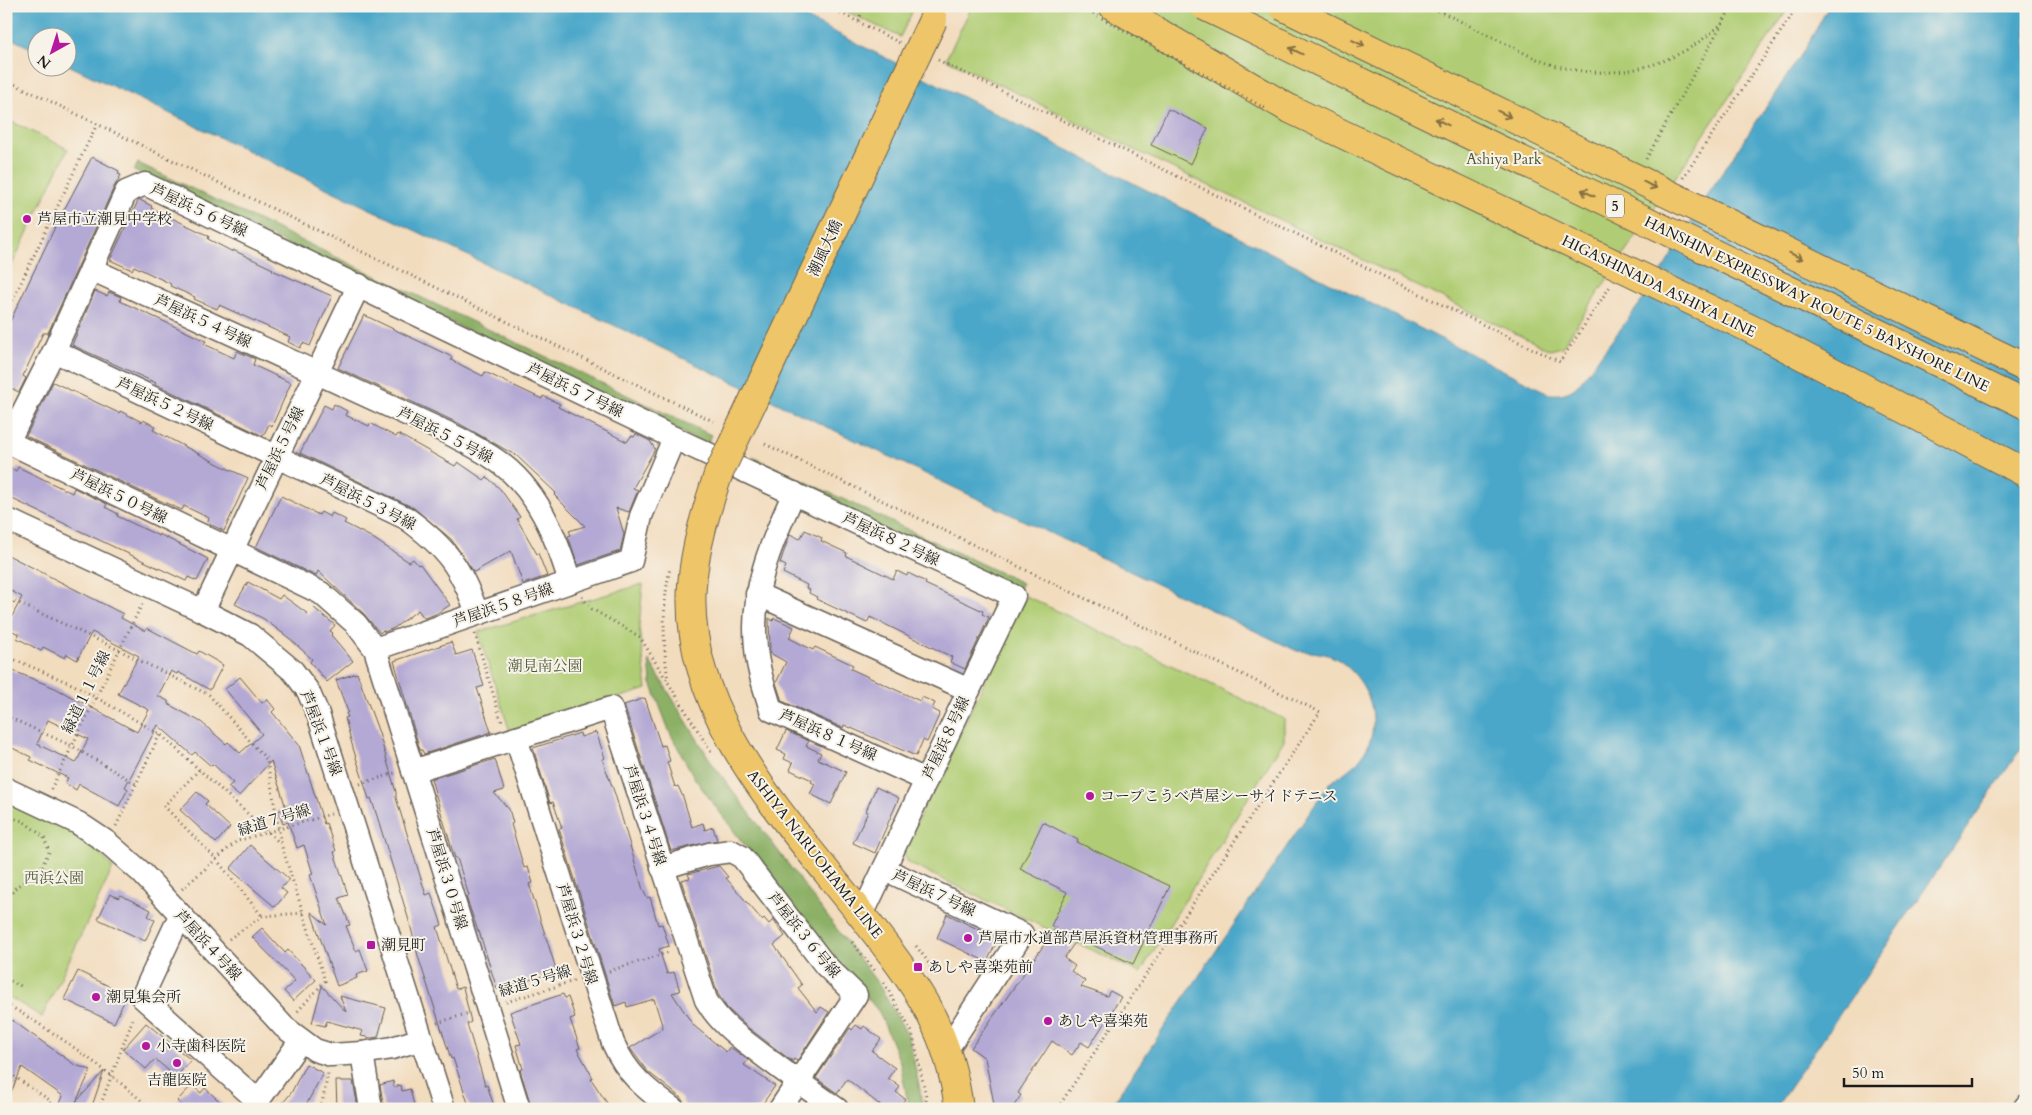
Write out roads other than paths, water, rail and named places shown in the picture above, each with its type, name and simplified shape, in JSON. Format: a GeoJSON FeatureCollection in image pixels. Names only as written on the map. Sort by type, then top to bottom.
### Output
{"type":"FeatureCollection","features":[{"type":"Feature","properties":{"kind":"main road","name":"HIGASHINADA ASHIYA LINE"},"geometry":{"type":"LineString","coordinates":[[1113,6],[1288,108],[1755,332],[2026,473]]}},
{"type":"Feature","properties":{"kind":"main road","name":"HIGASHINADA ASHIYA LINE"},"geometry":{"type":"LineString","coordinates":[[1146,6],[1288,108]]}},
{"type":"Feature","properties":{"kind":"main road","name":"HANSHIN EXPRESSWAY ROUTE 5 BAYSHORE LINE"},"geometry":{"type":"LineString","coordinates":[[1204,6],[2026,405]]}},
{"type":"Feature","properties":{"kind":"main road","name":"5"},"geometry":{"type":"LineString","coordinates":[[1282,6],[2026,368]]}},
{"type":"Feature","properties":{"kind":"main road","name":"潮風大橋"},"geometry":{"type":"LineString","coordinates":[[718,475],[936,13]]}},
{"type":"Feature","properties":{"kind":"main road","name":"ASHIYA NARUOHAMA LINE"},"geometry":{"type":"LineString","coordinates":[[718,475],[698,543],[692,586],[693,633],[704,678],[718,714],[746,764],[774,804],[902,966],[923,998],[933,1016],[946,1051],[959,1109]]}},
{"type":"Feature","properties":{"kind":"street","name":"芦屋浜５６号線"},"geometry":{"type":"LineString","coordinates":[[8,442],[54,351],[126,192],[145,184],[359,285]]}},
{"type":"Feature","properties":{"kind":"street","name":"芦屋浜５４号線"},"geometry":{"type":"LineString","coordinates":[[91,269],[316,373]]}},
{"type":"Feature","properties":{"kind":"street","name":"芦屋浜５号線"},"geometry":{"type":"LineString","coordinates":[[203,611],[359,285]]}},
{"type":"Feature","properties":{"kind":"street","name":"芦屋浜５７号線"},"geometry":{"type":"LineString","coordinates":[[359,285],[674,438]]}},
{"type":"Feature","properties":{"kind":"street","name":"芦屋浜５２号線"},"geometry":{"type":"LineString","coordinates":[[54,351],[276,456]]}},
{"type":"Feature","properties":{"kind":"street","name":"芦屋浜５５号線"},"geometry":{"type":"LineString","coordinates":[[316,373],[452,436],[496,460],[526,488],[544,515],[561,551],[570,582]]}},
{"type":"Feature","properties":{"kind":"street","name":"芦屋浜８２号線"},"geometry":{"type":"LineString","coordinates":[[674,438],[1014,596],[969,690]]}},
{"type":"Feature","properties":{"kind":"street","name":"芦屋浜５８号線"},"geometry":{"type":"LineString","coordinates":[[375,650],[631,561],[640,516],[674,438]]}},
{"type":"Feature","properties":{"kind":"street","name":"芦屋浜５０号線"},"geometry":{"type":"LineString","coordinates":[[8,442],[321,593],[356,624],[375,650]]}},
{"type":"Feature","properties":{"kind":"street","name":"芦屋浜５３号線"},"geometry":{"type":"LineString","coordinates":[[276,456],[406,518],[428,534],[444,549],[460,571],[469,588],[473,615]]}},
{"type":"Feature","properties":{"kind":"street","name":"芦屋浜８１号線"},"geometry":{"type":"LineString","coordinates":[[794,493],[769,550],[756,594],[754,621],[756,648],[771,710],[926,780]]}},
{"type":"Feature","properties":{"kind":"street","name":"芦屋浜１号線"},"geometry":{"type":"LineString","coordinates":[[6,519],[250,635],[293,671],[308,691],[345,799],[444,1109]]}},
{"type":"Feature","properties":{"kind":"street","name":"芦屋浜８号線"},"geometry":{"type":"LineString","coordinates":[[756,594],[969,690],[862,915]]}},
{"type":"Feature","properties":{"kind":"street","name":"芦屋浜３０号線"},"geometry":{"type":"LineString","coordinates":[[375,650],[519,1109]]}},
{"type":"Feature","properties":{"kind":"street","name":"芦屋浜３４号線"},"geometry":{"type":"LineString","coordinates":[[413,769],[611,708],[687,947],[706,1000],[715,1016],[730,1030],[798,1082],[837,1109]]}},
{"type":"Feature","properties":{"kind":"street","name":"芦屋浜３２号線"},"geometry":{"type":"LineString","coordinates":[[512,739],[613,1043],[626,1068],[649,1092],[673,1109]]}},
{"type":"Feature","properties":{"kind":"street","name":"芦屋浜４号線"},"geometry":{"type":"LineString","coordinates":[[6,789],[78,823],[108,843],[142,873],[213,951],[292,1033],[316,1050],[332,1055],[392,1048],[420,1034]]}},
{"type":"Feature","properties":{"kind":"street","name":"芦屋浜３６号線"},"geometry":{"type":"LineString","coordinates":[[662,868],[709,854],[731,851],[742,857],[825,965],[856,995],[798,1082]]}},
{"type":"Feature","properties":{"kind":"street","name":"芦屋浜７号線"},"geometry":{"type":"LineString","coordinates":[[884,869],[1022,934],[946,1051]]}},
{"type":"Feature","properties":{"kind":"street"},"geometry":{"type":"LineString","coordinates":[[174,909],[142,996],[258,1101],[292,1033]]}},
{"type":"Feature","properties":{"kind":"street"},"geometry":{"type":"LineString","coordinates":[[362,1052],[371,1109]]}},
{"type":"Feature","properties":{"kind":"street"},"geometry":{"type":"LineString","coordinates":[[780,1109],[798,1082]]}},
{"type":"Feature","properties":{"kind":"water"},"geometry":{"type":"Polygon","coordinates":[[[6,6],[783,6],[1550,394],[1562,394],[1569,392],[1578,385],[1651,289],[1712,188],[1805,49],[1829,6],[2026,6],[2026,741],[1775,1109],[1109,1109],[1329,784],[1356,763],[1367,747],[1372,733],[1373,718],[1371,704],[1365,690],[1347,667],[1335,658],[1326,655],[1297,651],[78,70],[78,28],[28,28],[28,47],[6,36],[6,6]]]}},
{"type":"Feature","properties":{"kind":"place","name":"芦屋市立潮見中学校"},"geometry":{"type":"Point","coordinates":[27,219]}},
{"type":"Feature","properties":{"kind":"place","name":"コープこうべ芦屋シーサイドテニス"},"geometry":{"type":"Point","coordinates":[1090,796]}},
{"type":"Feature","properties":{"kind":"place","name":"芦屋市水道部芦屋浜資材管理事務所"},"geometry":{"type":"Point","coordinates":[968,938]}},
{"type":"Feature","properties":{"kind":"place","name":"潮見町"},"geometry":{"type":"Point","coordinates":[371,945]}},
{"type":"Feature","properties":{"kind":"place","name":"あしや喜楽苑前"},"geometry":{"type":"Point","coordinates":[918,967]}},
{"type":"Feature","properties":{"kind":"place","name":"潮見集会所"},"geometry":{"type":"Point","coordinates":[96,997]}},
{"type":"Feature","properties":{"kind":"place","name":"あしや喜楽苑"},"geometry":{"type":"Point","coordinates":[1048,1021]}},
{"type":"Feature","properties":{"kind":"place","name":"小寺歯科医院"},"geometry":{"type":"Point","coordinates":[146,1046]}},
{"type":"Feature","properties":{"kind":"place","name":"吉龍医院"},"geometry":{"type":"Point","coordinates":[177,1063]}},
{"type":"Feature","properties":{"kind":"park label","name":"Ashiya Park"},"geometry":{"type":"Point","coordinates":[1504,159]}},
{"type":"Feature","properties":{"kind":"park label","name":"潮見南公園"},"geometry":{"type":"Point","coordinates":[545,666]}},
{"type":"Feature","properties":{"kind":"park label","name":"西浜公園"},"geometry":{"type":"Point","coordinates":[54,878]}}]}
